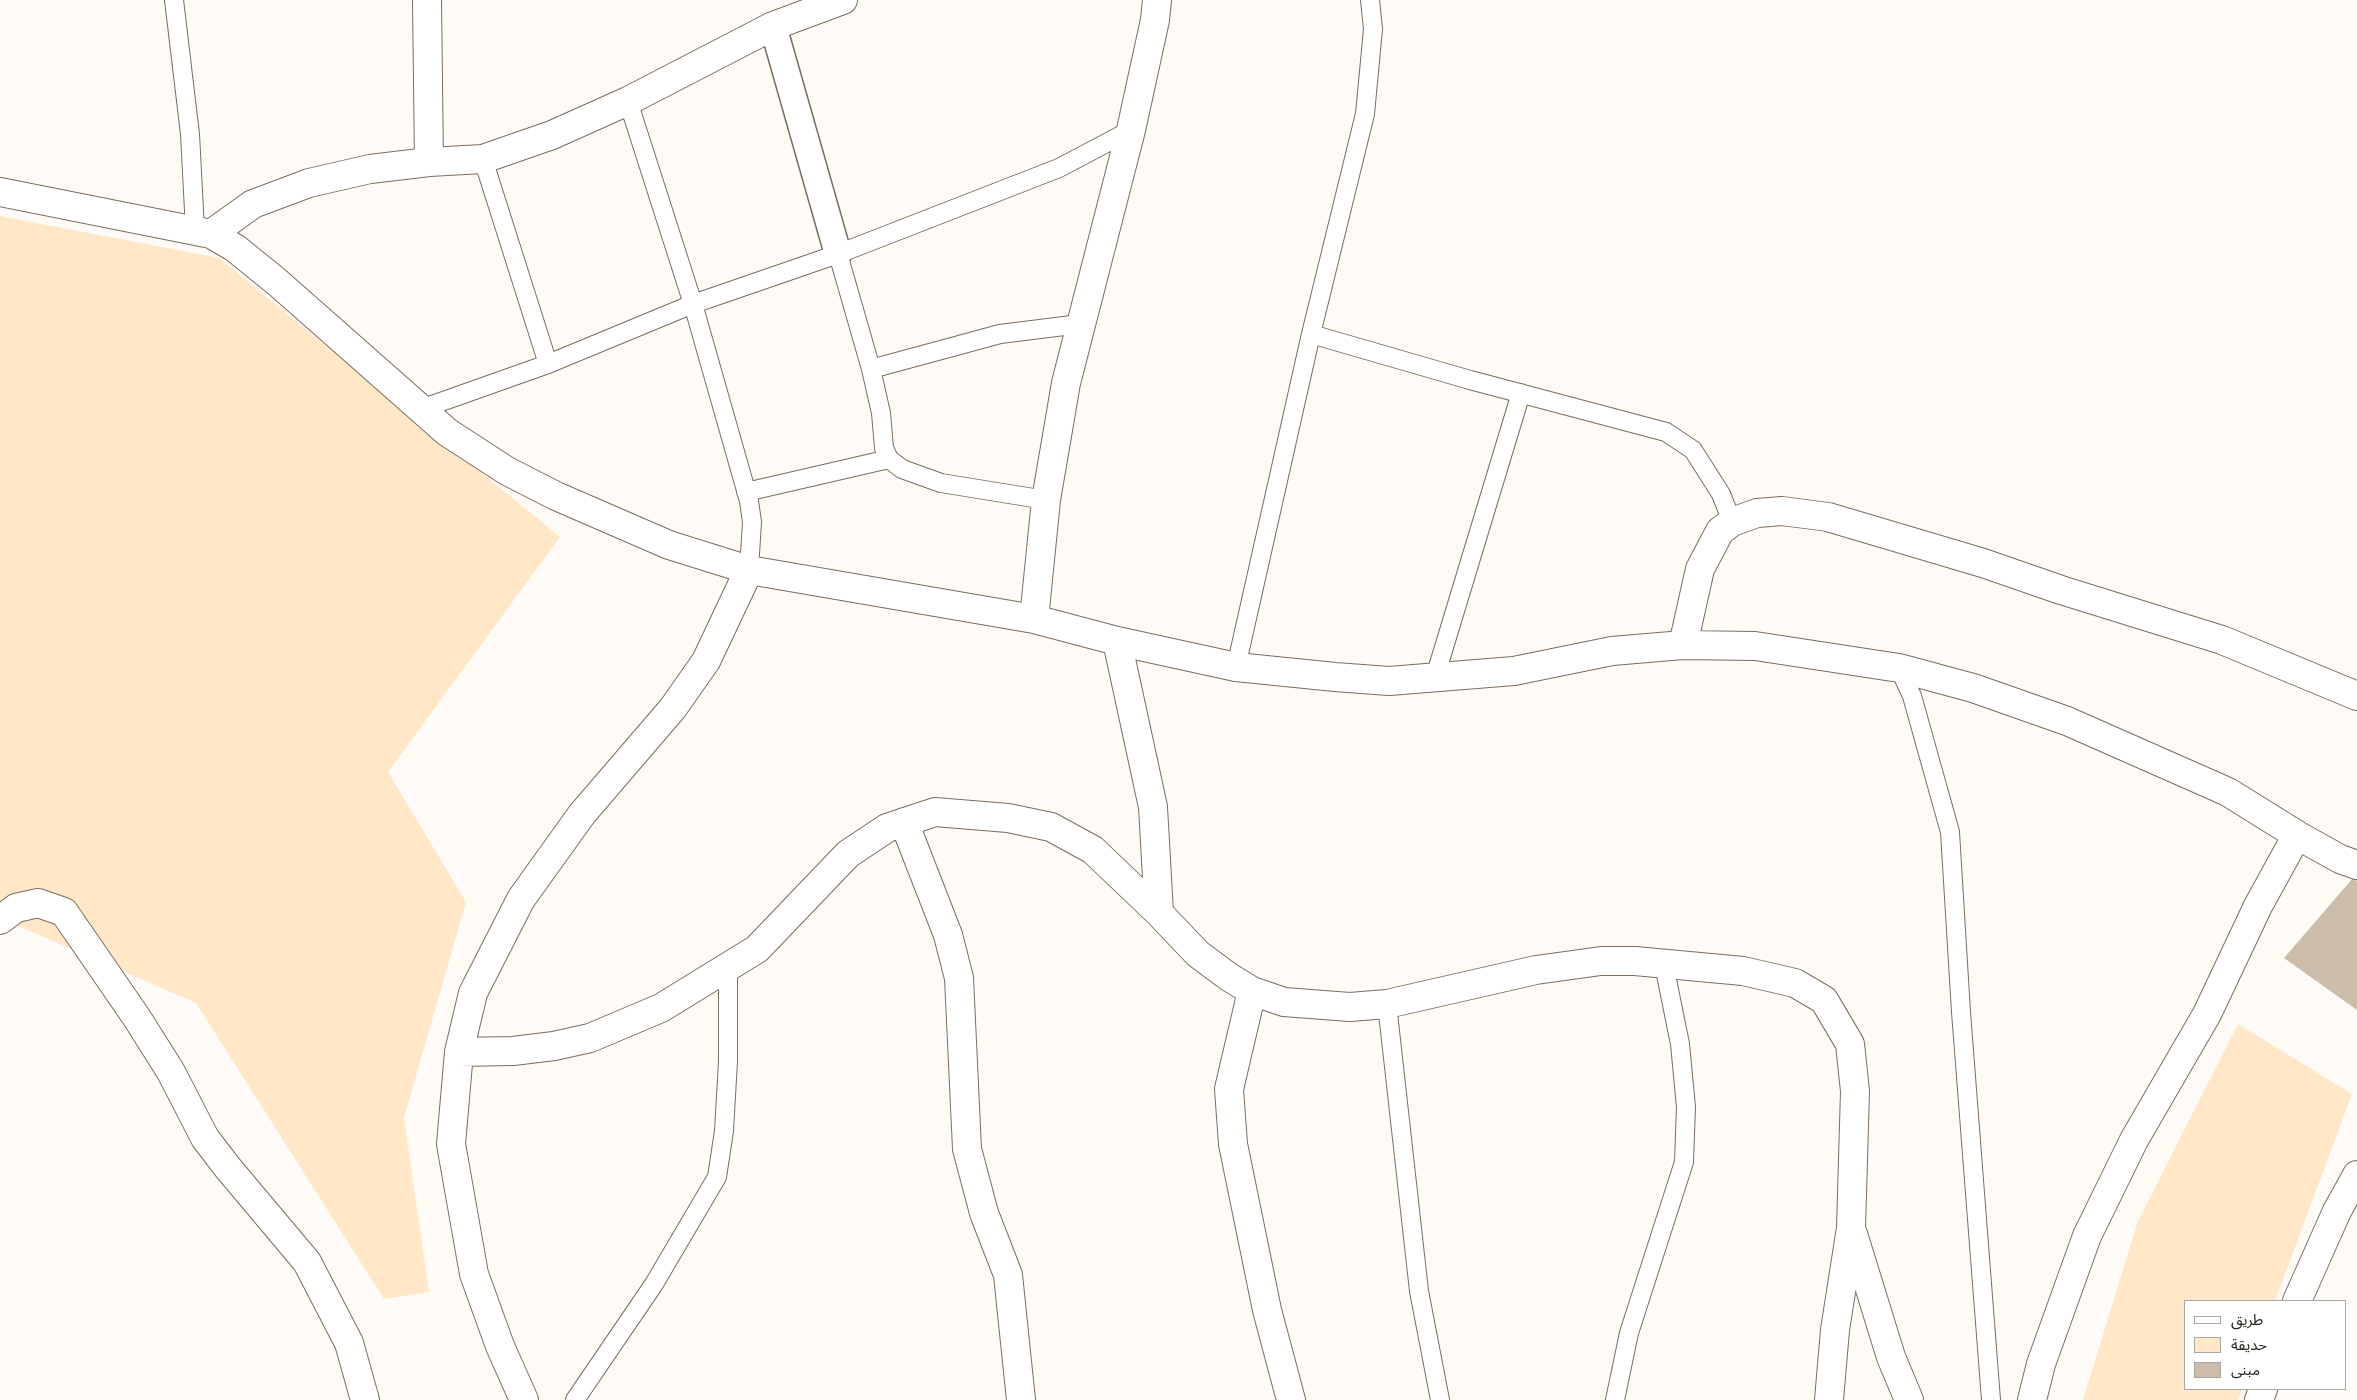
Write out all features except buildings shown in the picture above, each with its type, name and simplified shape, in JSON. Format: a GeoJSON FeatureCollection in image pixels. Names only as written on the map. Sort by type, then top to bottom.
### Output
{"type":"FeatureCollection","features":[{"type":"Feature","properties":{"kind":"street"},"geometry":{"type":"LineString","coordinates":[[427,0],[429,162]]}},
{"type":"Feature","properties":{"kind":"street"},"geometry":{"type":"LineString","coordinates":[[203,232],[253,204],[309,183],[370,169],[429,162],[482,160],[552,136],[628,101],[773,26],[843,0]]}},
{"type":"Feature","properties":{"kind":"street"},"geometry":{"type":"LineString","coordinates":[[1034,619],[1046,500],[1066,383],[1131,130],[1155,20],[1157,0]]}},
{"type":"Feature","properties":{"kind":"street"},"geometry":{"type":"LineString","coordinates":[[773,26],[838,254]]}},
{"type":"Feature","properties":{"kind":"street"},"geometry":{"type":"LineString","coordinates":[[0,192],[203,232],[235,248],[277,282],[447,432],[507,471],[548,492],[669,545],[749,570],[1034,619],[1117,641],[1236,667],[1389,681],[1514,671],[1612,651],[1683,645],[1754,646],[1899,668],[1973,688],[2067,721],[2228,792],[2297,835],[2340,859],[2357,865]]}},
{"type":"Feature","properties":{"kind":"street"},"geometry":{"type":"LineString","coordinates":[[1683,645],[1700,569],[1720,530],[1732,522],[1757,513],[1782,511],[1828,517],[1879,530],[2222,640],[2357,696]]}},
{"type":"Feature","properties":{"kind":"street"},"geometry":{"type":"LineString","coordinates":[[524,1400],[500,1346],[474,1274],[451,1144],[458,1052],[473,993],[521,899],[582,814],[673,708],[706,661],[749,570]]}},
{"type":"Feature","properties":{"kind":"street"},"geometry":{"type":"LineString","coordinates":[[1117,641],[1153,807],[1159,913]]}},
{"type":"Feature","properties":{"kind":"street"},"geometry":{"type":"LineString","coordinates":[[458,1052],[513,1051],[554,1046],[590,1038],[661,1008],[756,949],[848,854],[887,828],[935,812],[1008,818],[1051,827],[1093,850],[1159,913],[1198,954],[1252,992],[1284,1002],[1350,1007],[1387,1004],[1536,970],[1601,961],[1635,961],[1743,971],[1795,983],[1824,1000],[1850,1044],[1855,1091],[1851,1228],[1835,1330],[1829,1400]]}},
{"type":"Feature","properties":{"kind":"street"},"geometry":{"type":"LineString","coordinates":[[904,822],[948,935],[960,978],[967,1149],[984,1213],[1008,1275],[1021,1400]]}},
{"type":"Feature","properties":{"kind":"street"},"geometry":{"type":"LineString","coordinates":[[2032,1400],[2041,1364],[2087,1236],[2134,1140],[2207,1014],[2258,906],[2297,835]]}},
{"type":"Feature","properties":{"kind":"street"},"geometry":{"type":"LineString","coordinates":[[0,920],[16,908],[38,903],[64,912],[137,1018],[171,1072],[205,1138],[307,1262],[349,1343],[365,1400]]}},
{"type":"Feature","properties":{"kind":"street"},"geometry":{"type":"LineString","coordinates":[[1252,992],[1229,1089],[1233,1144],[1267,1310],[1291,1400]]}},
{"type":"Feature","properties":{"kind":"street"},"geometry":{"type":"LineString","coordinates":[[2297,1300],[2337,1211],[2357,1175]]}},
{"type":"Feature","properties":{"kind":"street"},"geometry":{"type":"LineString","coordinates":[[1851,1228],[1891,1357],[1909,1400]]}},
{"type":"Feature","properties":{"kind":"lane"},"geometry":{"type":"LineString","coordinates":[[174,0],[203,232]]}},
{"type":"Feature","properties":{"kind":"lane"},"geometry":{"type":"LineString","coordinates":[[1236,667],[1311,334],[1365,114],[1373,29],[1370,0]]}},
{"type":"Feature","properties":{"kind":"lane"},"geometry":{"type":"LineString","coordinates":[[628,101],[693,304],[746,492],[752,522],[749,570]]}},
{"type":"Feature","properties":{"kind":"lane"},"geometry":{"type":"LineString","coordinates":[[421,409],[548,364],[693,304],[838,254],[1059,168],[1131,130]]}},
{"type":"Feature","properties":{"kind":"lane"},"geometry":{"type":"LineString","coordinates":[[482,160],[548,364]]}},
{"type":"Feature","properties":{"kind":"lane"},"geometry":{"type":"LineString","coordinates":[[838,254],[871,369],[881,413],[884,448],[889,459],[902,470],[941,482],[1046,500]]}},
{"type":"Feature","properties":{"kind":"lane"},"geometry":{"type":"LineString","coordinates":[[871,369],[1000,334],[1080,324]]}},
{"type":"Feature","properties":{"kind":"lane"},"geometry":{"type":"LineString","coordinates":[[1311,334],[1470,380],[1666,432],[1693,450],[1709,472],[1721,494],[1732,522]]}},
{"type":"Feature","properties":{"kind":"lane"},"geometry":{"type":"LineString","coordinates":[[1435,677],[1521,393]]}},
{"type":"Feature","properties":{"kind":"lane"},"geometry":{"type":"LineString","coordinates":[[746,492],[889,459]]}},
{"type":"Feature","properties":{"kind":"lane"},"geometry":{"type":"LineString","coordinates":[[1899,668],[1912,696],[1950,832],[1962,1021],[1991,1400]]}},
{"type":"Feature","properties":{"kind":"lane"},"geometry":{"type":"LineString","coordinates":[[1615,1400],[1629,1333],[1684,1162],[1687,1127],[1680,1044],[1664,965]]}},
{"type":"Feature","properties":{"kind":"lane"},"geometry":{"type":"LineString","coordinates":[[574,1400],[654,1284],[717,1177],[724,1131],[728,1061],[728,966]]}},
{"type":"Feature","properties":{"kind":"lane"},"geometry":{"type":"LineString","coordinates":[[1387,1004],[1419,1291],[1440,1400]]}},
{"type":"Feature","properties":{"kind":"green space"},"geometry":{"type":"Polygon","coordinates":[[[0,216],[219,258],[560,537],[388,772],[466,902],[404,1118],[429,1292],[384,1299],[196,1003],[0,918],[0,216]]]}},
{"type":"Feature","properties":{"kind":"green space"},"geometry":{"type":"Polygon","coordinates":[[[2238,1024],[2352,1094],[2275,1300],[2184,1300],[2184,1390],[2242,1390],[2238,1400],[2083,1400],[2138,1221],[2238,1024]]]}}]}
